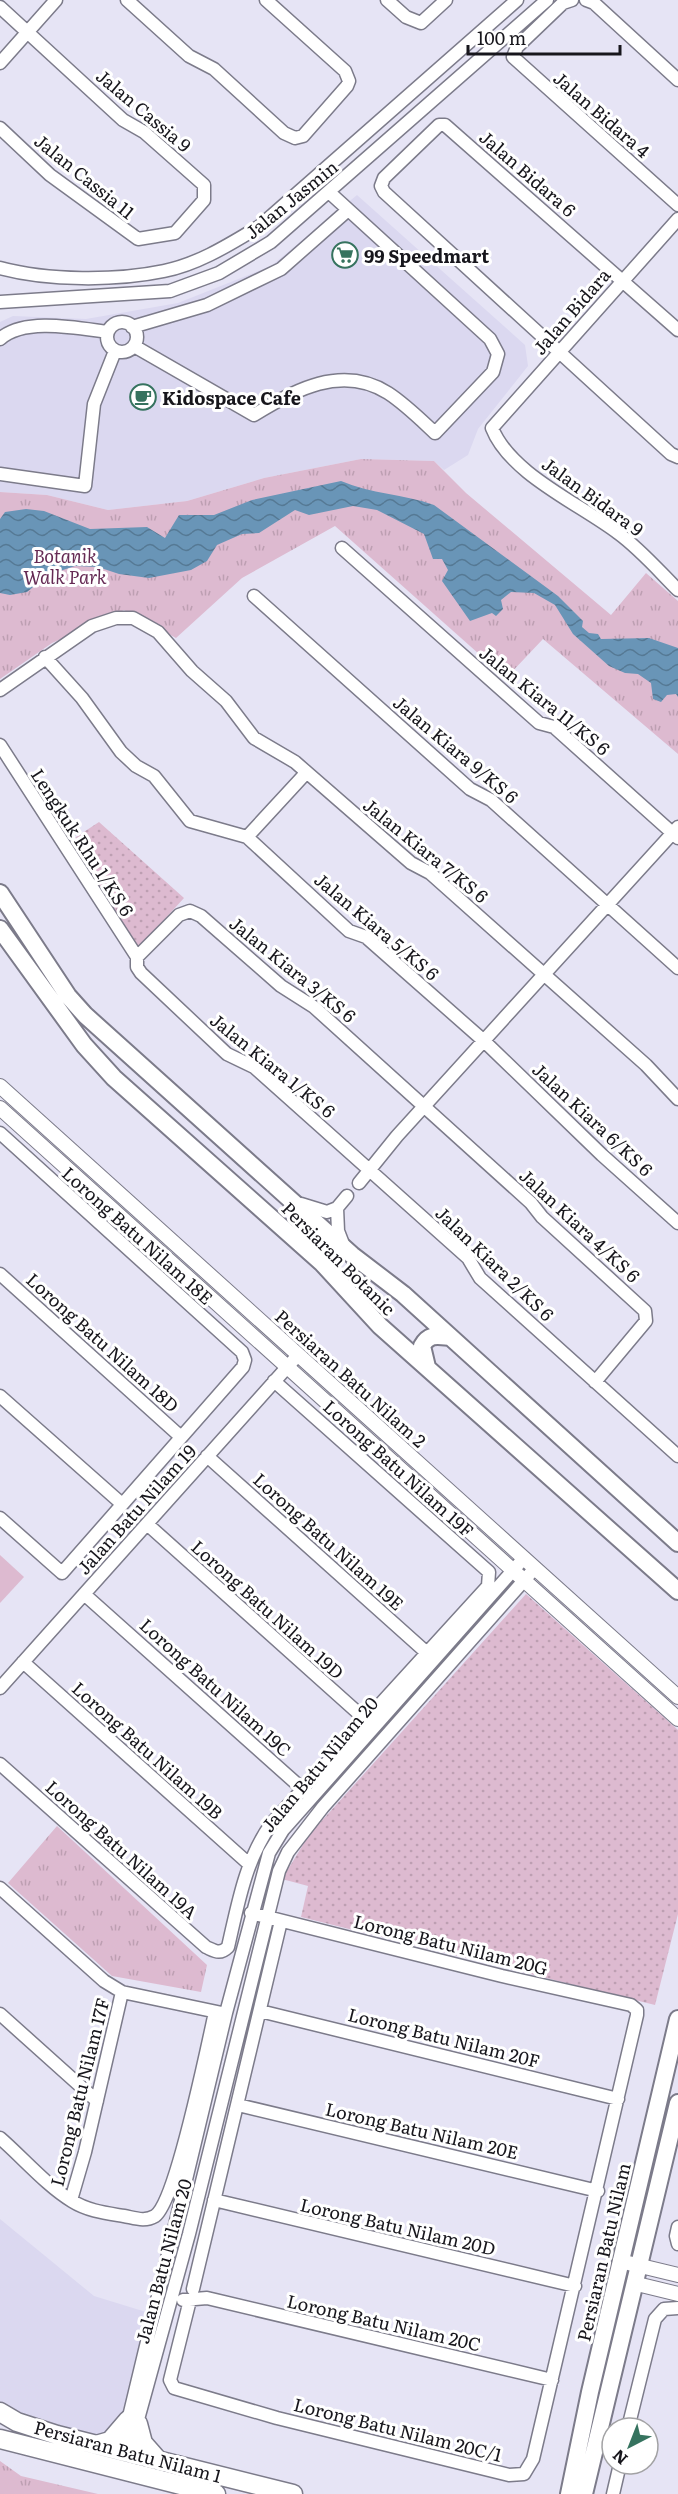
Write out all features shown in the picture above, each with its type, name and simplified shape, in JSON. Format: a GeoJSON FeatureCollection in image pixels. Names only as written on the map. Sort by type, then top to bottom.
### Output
{"type":"FeatureCollection","features":[{"type":"Feature","properties":{"kind":"main road","name":"Persiaran Botanic"},"geometry":{"type":"LineString","coordinates":[[0,893],[68,996],[85,1016],[352,1255],[403,1294],[678,1543]]}},
{"type":"Feature","properties":{"kind":"main road","name":"Persiaran Botanic"},"geometry":{"type":"LineString","coordinates":[[0,928],[67,1023],[100,1064],[322,1263],[380,1326],[678,1591]]}},
{"type":"Feature","properties":{"kind":"main road"},"geometry":{"type":"LineString","coordinates":[[427,1367],[422,1346],[425,1339],[432,1336],[450,1337]]}},
{"type":"Feature","properties":{"kind":"main road"},"geometry":{"type":"LineString","coordinates":[[652,1569],[678,1571]]}},
{"type":"Feature","properties":{"kind":"main road","name":"Persiaran Batu Nilam"},"geometry":{"type":"LineString","coordinates":[[569,2494],[590,2392],[678,2020]]}},
{"type":"Feature","properties":{"kind":"main road"},"geometry":{"type":"LineString","coordinates":[[584,2494],[637,2284],[678,2103]]}},
{"type":"Feature","properties":{"kind":"main road","name":"Persiaran Batu Nilam 1"},"geometry":{"type":"LineString","coordinates":[[0,2412],[47,2432],[293,2494]]}},
{"type":"Feature","properties":{"kind":"main road"},"geometry":{"type":"LineString","coordinates":[[96,2445],[110,2441],[133,2422],[143,2443],[158,2460]]}},
{"type":"Feature","properties":{"kind":"main road","name":"Persiaran Batu Nilam 1"},"geometry":{"type":"LineString","coordinates":[[0,2439],[216,2494]]}},
{"type":"Feature","properties":{"kind":"main road"},"geometry":{"type":"LineString","coordinates":[[77,2459],[125,2453],[163,2480]]}},
{"type":"Feature","properties":{"kind":"street"},"geometry":{"type":"LineString","coordinates":[[0,63],[56,0]]}},
{"type":"Feature","properties":{"kind":"street"},"geometry":{"type":"LineString","coordinates":[[127,0],[189,56],[214,69],[290,137],[303,136],[347,86],[348,81],[345,71],[266,0]]}},
{"type":"Feature","properties":{"kind":"street"},"geometry":{"type":"LineString","coordinates":[[387,0],[406,17],[421,23],[446,0]]}},
{"type":"Feature","properties":{"kind":"street","name":"Jalan Jasmin"},"geometry":{"type":"LineString","coordinates":[[0,268],[91,278],[165,271],[211,255],[268,219],[517,0]]}},
{"type":"Feature","properties":{"kind":"street","name":"Jalan Jasmin"},"geometry":{"type":"LineString","coordinates":[[0,302],[170,291],[219,273],[271,242],[330,193],[547,0]]}},
{"type":"Feature","properties":{"kind":"street","name":"Jalan Bidara 4"},"geometry":{"type":"LineString","coordinates":[[572,0],[563,3],[517,48],[513,57],[518,64],[678,205]]}},
{"type":"Feature","properties":{"kind":"street"},"geometry":{"type":"LineString","coordinates":[[586,0],[594,3],[678,80]]}},
{"type":"Feature","properties":{"kind":"street","name":"Jalan Cassia 9"},"geometry":{"type":"LineString","coordinates":[[0,7],[123,120],[144,132],[204,185],[204,200],[184,223]]}},
{"type":"Feature","properties":{"kind":"street","name":"Jalan Bidara 6"},"geometry":{"type":"LineString","coordinates":[[560,352],[384,192],[381,186],[384,178],[439,124],[445,125],[622,280]]}},
{"type":"Feature","properties":{"kind":"street","name":"Jalan Cassia 11"},"geometry":{"type":"LineString","coordinates":[[0,128],[73,194],[138,239],[175,233],[184,223]]}},
{"type":"Feature","properties":{"kind":"street"},"geometry":{"type":"LineString","coordinates":[[134,346],[254,415],[291,392],[325,381],[344,380],[387,392],[435,433],[493,372],[498,354],[490,339],[330,193]]}},
{"type":"Feature","properties":{"kind":"street"},"geometry":{"type":"LineString","coordinates":[[132,327],[207,305],[281,269],[348,210]]}},
{"type":"Feature","properties":{"kind":"street","name":"Jalan Bidara"},"geometry":{"type":"LineString","coordinates":[[492,428],[678,219]]}},
{"type":"Feature","properties":{"kind":"street"},"geometry":{"type":"LineString","coordinates":[[622,280],[678,330]]}},
{"type":"Feature","properties":{"kind":"street"},"geometry":{"type":"LineString","coordinates":[[120,322],[132,327],[136,333],[134,346],[125,352],[115,351],[108,344],[108,332],[111,327],[120,322]]}},
{"type":"Feature","properties":{"kind":"street"},"geometry":{"type":"LineString","coordinates":[[0,339],[14,329],[26,327],[60,326],[108,332]]}},
{"type":"Feature","properties":{"kind":"street"},"geometry":{"type":"LineString","coordinates":[[0,474],[85,486],[94,404],[115,351]]}},
{"type":"Feature","properties":{"kind":"street"},"geometry":{"type":"LineString","coordinates":[[560,352],[671,454],[678,457]]}},
{"type":"Feature","properties":{"kind":"street","name":"Jalan Bidara 9"},"geometry":{"type":"LineString","coordinates":[[492,428],[507,451],[527,470],[550,490],[619,533],[678,590]]}},
{"type":"Feature","properties":{"kind":"street","name":"Jalan Kiara 11/KS 6"},"geometry":{"type":"LineString","coordinates":[[342,548],[539,723],[554,727],[676,833]]}},
{"type":"Feature","properties":{"kind":"street","name":"Jalan Kiara 9/KS 6"},"geometry":{"type":"LineString","coordinates":[[254,596],[470,789],[491,801],[678,968]]}},
{"type":"Feature","properties":{"kind":"street","name":"Jalan Kiara 7/KS 6"},"geometry":{"type":"LineString","coordinates":[[45,657],[92,627],[116,618],[133,618],[158,632],[192,671],[226,701],[254,738],[283,754],[411,863],[430,873],[646,1065],[678,1099]]}},
{"type":"Feature","properties":{"kind":"street"},"geometry":{"type":"LineString","coordinates":[[0,690],[45,657],[82,698],[121,752],[136,766],[154,776],[190,820],[247,837],[306,773]]}},
{"type":"Feature","properties":{"kind":"street","name":"Lengkuk Rhu 1/KS 6"},"geometry":{"type":"LineString","coordinates":[[0,745],[136,957]]}},
{"type":"Feature","properties":{"kind":"street"},"geometry":{"type":"LineString","coordinates":[[359,1183],[544,974],[676,833]]}},
{"type":"Feature","properties":{"kind":"street","name":"Jalan Kiara 5/KS 6"},"geometry":{"type":"LineString","coordinates":[[247,837],[349,931],[366,937],[484,1041]]}},
{"type":"Feature","properties":{"kind":"street","name":"Jalan Kiara 3/KS 6"},"geometry":{"type":"LineString","coordinates":[[136,957],[179,915],[190,911],[196,913],[281,986],[314,1007],[424,1107]]}},
{"type":"Feature","properties":{"kind":"street","name":"Jalan Kiara 1/KS 6"},"geometry":{"type":"LineString","coordinates":[[136,957],[137,967],[141,973],[227,1054],[254,1067],[370,1170]]}},
{"type":"Feature","properties":{"kind":"street","name":"Jalan Kiara 6/KS 6"},"geometry":{"type":"LineString","coordinates":[[484,1041],[602,1155],[678,1222]]}},
{"type":"Feature","properties":{"kind":"street","name":"Persiaran Batu Nilam 2"},"geometry":{"type":"LineString","coordinates":[[0,1086],[678,1696]]}},
{"type":"Feature","properties":{"kind":"street","name":"Jalan Kiara 4/KS 6"},"geometry":{"type":"LineString","coordinates":[[424,1107],[645,1311],[646,1321],[595,1382]]}},
{"type":"Feature","properties":{"kind":"street","name":"Persiaran Batu Nilam 2"},"geometry":{"type":"LineString","coordinates":[[0,1108],[678,1719]]}},
{"type":"Feature","properties":{"kind":"street","name":"Lorong Batu Nilam 18E"},"geometry":{"type":"LineString","coordinates":[[0,1133],[242,1352],[245,1360],[243,1367],[181,1437]]}},
{"type":"Feature","properties":{"kind":"street","name":"Jalan Kiara 2/KS 6"},"geometry":{"type":"LineString","coordinates":[[370,1170],[468,1258],[480,1278],[678,1456]]}},
{"type":"Feature","properties":{"kind":"street"},"geometry":{"type":"LineString","coordinates":[[284,1194],[306,1207],[321,1212],[337,1208],[347,1196]]}},
{"type":"Feature","properties":{"kind":"street"},"geometry":{"type":"LineString","coordinates":[[337,1208],[341,1241],[352,1255]]}},
{"type":"Feature","properties":{"kind":"street","name":"Lorong Batu Nilam 18D"},"geometry":{"type":"LineString","coordinates":[[0,1274],[181,1437]]}},
{"type":"Feature","properties":{"kind":"street","name":"Jalan Batu Nilam 19"},"geometry":{"type":"LineString","coordinates":[[0,1688],[298,1354]]}},
{"type":"Feature","properties":{"kind":"street","name":"Lorong Batu Nilam 19F"},"geometry":{"type":"LineString","coordinates":[[274,1381],[489,1572],[488,1586],[427,1653]]}},
{"type":"Feature","properties":{"kind":"street"},"geometry":{"type":"LineString","coordinates":[[0,1396],[122,1504]]}},
{"type":"Feature","properties":{"kind":"street"},"geometry":{"type":"LineString","coordinates":[[0,1518],[62,1573],[181,1437]]}},
{"type":"Feature","properties":{"kind":"street","name":"Lorong Batu Nilam 19E"},"geometry":{"type":"LineString","coordinates":[[207,1456],[427,1653]]}},
{"type":"Feature","properties":{"kind":"street","name":"Lorong Batu Nilam 19D"},"geometry":{"type":"LineString","coordinates":[[147,1524],[366,1720]]}},
{"type":"Feature","properties":{"kind":"street","name":"Jalan Batu Nilam 20"},"geometry":{"type":"LineString","coordinates":[[125,2453],[173,2234],[206,2106],[221,2012],[268,1852],[307,1793],[524,1558]]}},
{"type":"Feature","properties":{"kind":"street","name":"Jalan Batu Nilam 20"},"geometry":{"type":"LineString","coordinates":[[133,2422],[177,2279],[229,2079],[279,1871],[288,1852],[323,1807],[535,1568]]}},
{"type":"Feature","properties":{"kind":"street","name":"Lorong Batu Nilam 19C"},"geometry":{"type":"LineString","coordinates":[[84,1594],[323,1807]]}},
{"type":"Feature","properties":{"kind":"street"},"geometry":{"type":"LineString","coordinates":[[249,1864],[258,1842],[271,1824],[307,1793],[366,1720],[427,1653]]}},
{"type":"Feature","properties":{"kind":"street","name":"Lorong Batu Nilam 19B"},"geometry":{"type":"LineString","coordinates":[[23,1662],[249,1864]]}},
{"type":"Feature","properties":{"kind":"street","name":"Lorong Batu Nilam 19A"},"geometry":{"type":"LineString","coordinates":[[0,1764],[206,1947],[218,1953],[224,1952],[228,1947],[249,1864]]}},
{"type":"Feature","properties":{"kind":"street"},"geometry":{"type":"LineString","coordinates":[[0,1888],[104,1981],[122,1992],[221,2012],[166,2200],[154,2216],[146,2220],[92,2210],[71,2200],[0,2138]]}},
{"type":"Feature","properties":{"kind":"street","name":"Lorong Batu Nilam 20G"},"geometry":{"type":"LineString","coordinates":[[251,1913],[631,2005],[637,2010],[637,2015],[618,2099]]}},
{"type":"Feature","properties":{"kind":"street"},"geometry":{"type":"LineString","coordinates":[[191,2294],[281,1921]]}},
{"type":"Feature","properties":{"kind":"street","name":"Lorong Batu Nilam 17F"},"geometry":{"type":"LineString","coordinates":[[71,2200],[122,1992]]}},
{"type":"Feature","properties":{"kind":"street","name":"Lorong Batu Nilam 20F"},"geometry":{"type":"LineString","coordinates":[[260,2011],[618,2099]]}},
{"type":"Feature","properties":{"kind":"street"},"geometry":{"type":"LineString","coordinates":[[0,2014],[97,2101]]}},
{"type":"Feature","properties":{"kind":"street","name":"Jalan Batu Nilam 20"},"geometry":{"type":"LineString","coordinates":[[206,2106],[212,2101],[219,2075],[224,2074],[229,2079]]}},
{"type":"Feature","properties":{"kind":"street"},"geometry":{"type":"LineString","coordinates":[[552,2380],[618,2099]]}},
{"type":"Feature","properties":{"kind":"street","name":"Lorong Batu Nilam 20E"},"geometry":{"type":"LineString","coordinates":[[237,2105],[598,2191]]}},
{"type":"Feature","properties":{"kind":"street","name":"Lorong Batu Nilam 20D"},"geometry":{"type":"LineString","coordinates":[[214,2200],[575,2286]]}},
{"type":"Feature","properties":{"kind":"street"},"geometry":{"type":"LineString","coordinates":[[678,2227],[676,2236],[678,2244]]}},
{"type":"Feature","properties":{"kind":"street"},"geometry":{"type":"LineString","coordinates":[[173,2234],[176,2254],[167,2291],[171,2301],[191,2294]]}},
{"type":"Feature","properties":{"kind":"street"},"geometry":{"type":"LineString","coordinates":[[621,2261],[678,2275]]}},
{"type":"Feature","properties":{"kind":"street"},"geometry":{"type":"LineString","coordinates":[[177,2279],[191,2294]]}},
{"type":"Feature","properties":{"kind":"street"},"geometry":{"type":"LineString","coordinates":[[637,2284],[678,2294]]}},
{"type":"Feature","properties":{"kind":"street","name":"Lorong Batu Nilam 20C"},"geometry":{"type":"LineString","coordinates":[[191,2294],[552,2380]]}},
{"type":"Feature","properties":{"kind":"street","name":"Lorong Batu Nilam 20C/1"},"geometry":{"type":"LineString","coordinates":[[191,2294],[170,2380],[171,2385],[277,2418],[518,2475],[524,2474],[533,2459],[552,2380]]}},
{"type":"Feature","properties":{"kind":"street"},"geometry":{"type":"LineString","coordinates":[[631,2416],[655,2319],[664,2310],[678,2308]]}},
{"type":"Feature","properties":{"kind":"street"},"geometry":{"type":"LineString","coordinates":[[613,2494],[617,2476]]}},
{"type":"Feature","properties":{"kind":"shaded area"},"geometry":{"type":"Polygon","coordinates":[[[357,195],[525,345],[528,366],[478,429],[468,455],[444,470],[434,461],[361,459],[264,478],[187,501],[108,510],[47,495],[0,492],[0,322],[13,316],[86,319],[178,303],[271,266],[357,195]]]}},
{"type":"Feature","properties":{"kind":"shaded area"},"geometry":{"type":"Polygon","coordinates":[[[0,2219],[94,2296],[146,2312],[125,2418],[104,2438],[14,2412],[0,2402],[0,2219]]]}},
{"type":"Feature","properties":{"kind":"green space","name":"Botanik Walk Park"},"geometry":{"type":"Polygon","coordinates":[[[361,459],[434,461],[466,493],[611,615],[646,573],[678,601],[678,754],[543,639],[506,678],[335,526],[242,578],[176,638],[124,610],[52,643],[0,679],[0,492],[47,495],[108,510],[187,501],[264,478],[361,459]]]}},
{"type":"Feature","properties":{"kind":"green space"},"geometry":{"type":"Polygon","coordinates":[[[99,822],[184,898],[140,946],[131,944],[67,843],[99,822]]]}},
{"type":"Feature","properties":{"kind":"green space"},"geometry":{"type":"Polygon","coordinates":[[[0,1555],[24,1577],[0,1603],[0,1555]]]}},
{"type":"Feature","properties":{"kind":"green space"},"geometry":{"type":"Polygon","coordinates":[[[526,1594],[678,1730],[678,1914],[655,2005],[301,1917],[308,1886],[282,1879],[309,1835],[526,1594]]]}},
{"type":"Feature","properties":{"kind":"green space"},"geometry":{"type":"Polygon","coordinates":[[[57,1826],[207,1965],[201,1992],[112,1976],[8,1883],[57,1826]]]}},
{"type":"Feature","properties":{"kind":"green space"},"geometry":{"type":"Polygon","coordinates":[[[0,2461],[21,2476],[98,2494],[0,2494],[0,2461]]]}},
{"type":"Feature","properties":{"kind":"water"},"geometry":{"type":"Polygon","coordinates":[[[341,481],[364,489],[434,505],[558,596],[583,621],[582,627],[589,633],[598,634],[601,639],[649,638],[678,648],[678,697],[676,694],[667,695],[661,702],[653,699],[651,683],[638,674],[625,673],[609,666],[573,634],[555,605],[534,593],[511,592],[501,600],[503,609],[496,616],[492,613],[470,621],[442,581],[448,570],[442,559],[433,559],[424,534],[377,510],[353,506],[309,515],[295,510],[259,533],[242,534],[217,545],[207,561],[191,570],[149,578],[119,574],[98,567],[75,566],[48,575],[27,592],[10,595],[0,593],[0,519],[5,512],[26,509],[44,511],[90,529],[147,527],[165,538],[179,515],[214,515],[252,500],[341,481]]]}},
{"type":"Feature","properties":{"kind":"place","name":"99 Speedmart"},"geometry":{"type":"Point","coordinates":[345,255]}},
{"type":"Feature","properties":{"kind":"place","name":"Kidospace Cafe"},"geometry":{"type":"Point","coordinates":[143,397]}}]}
